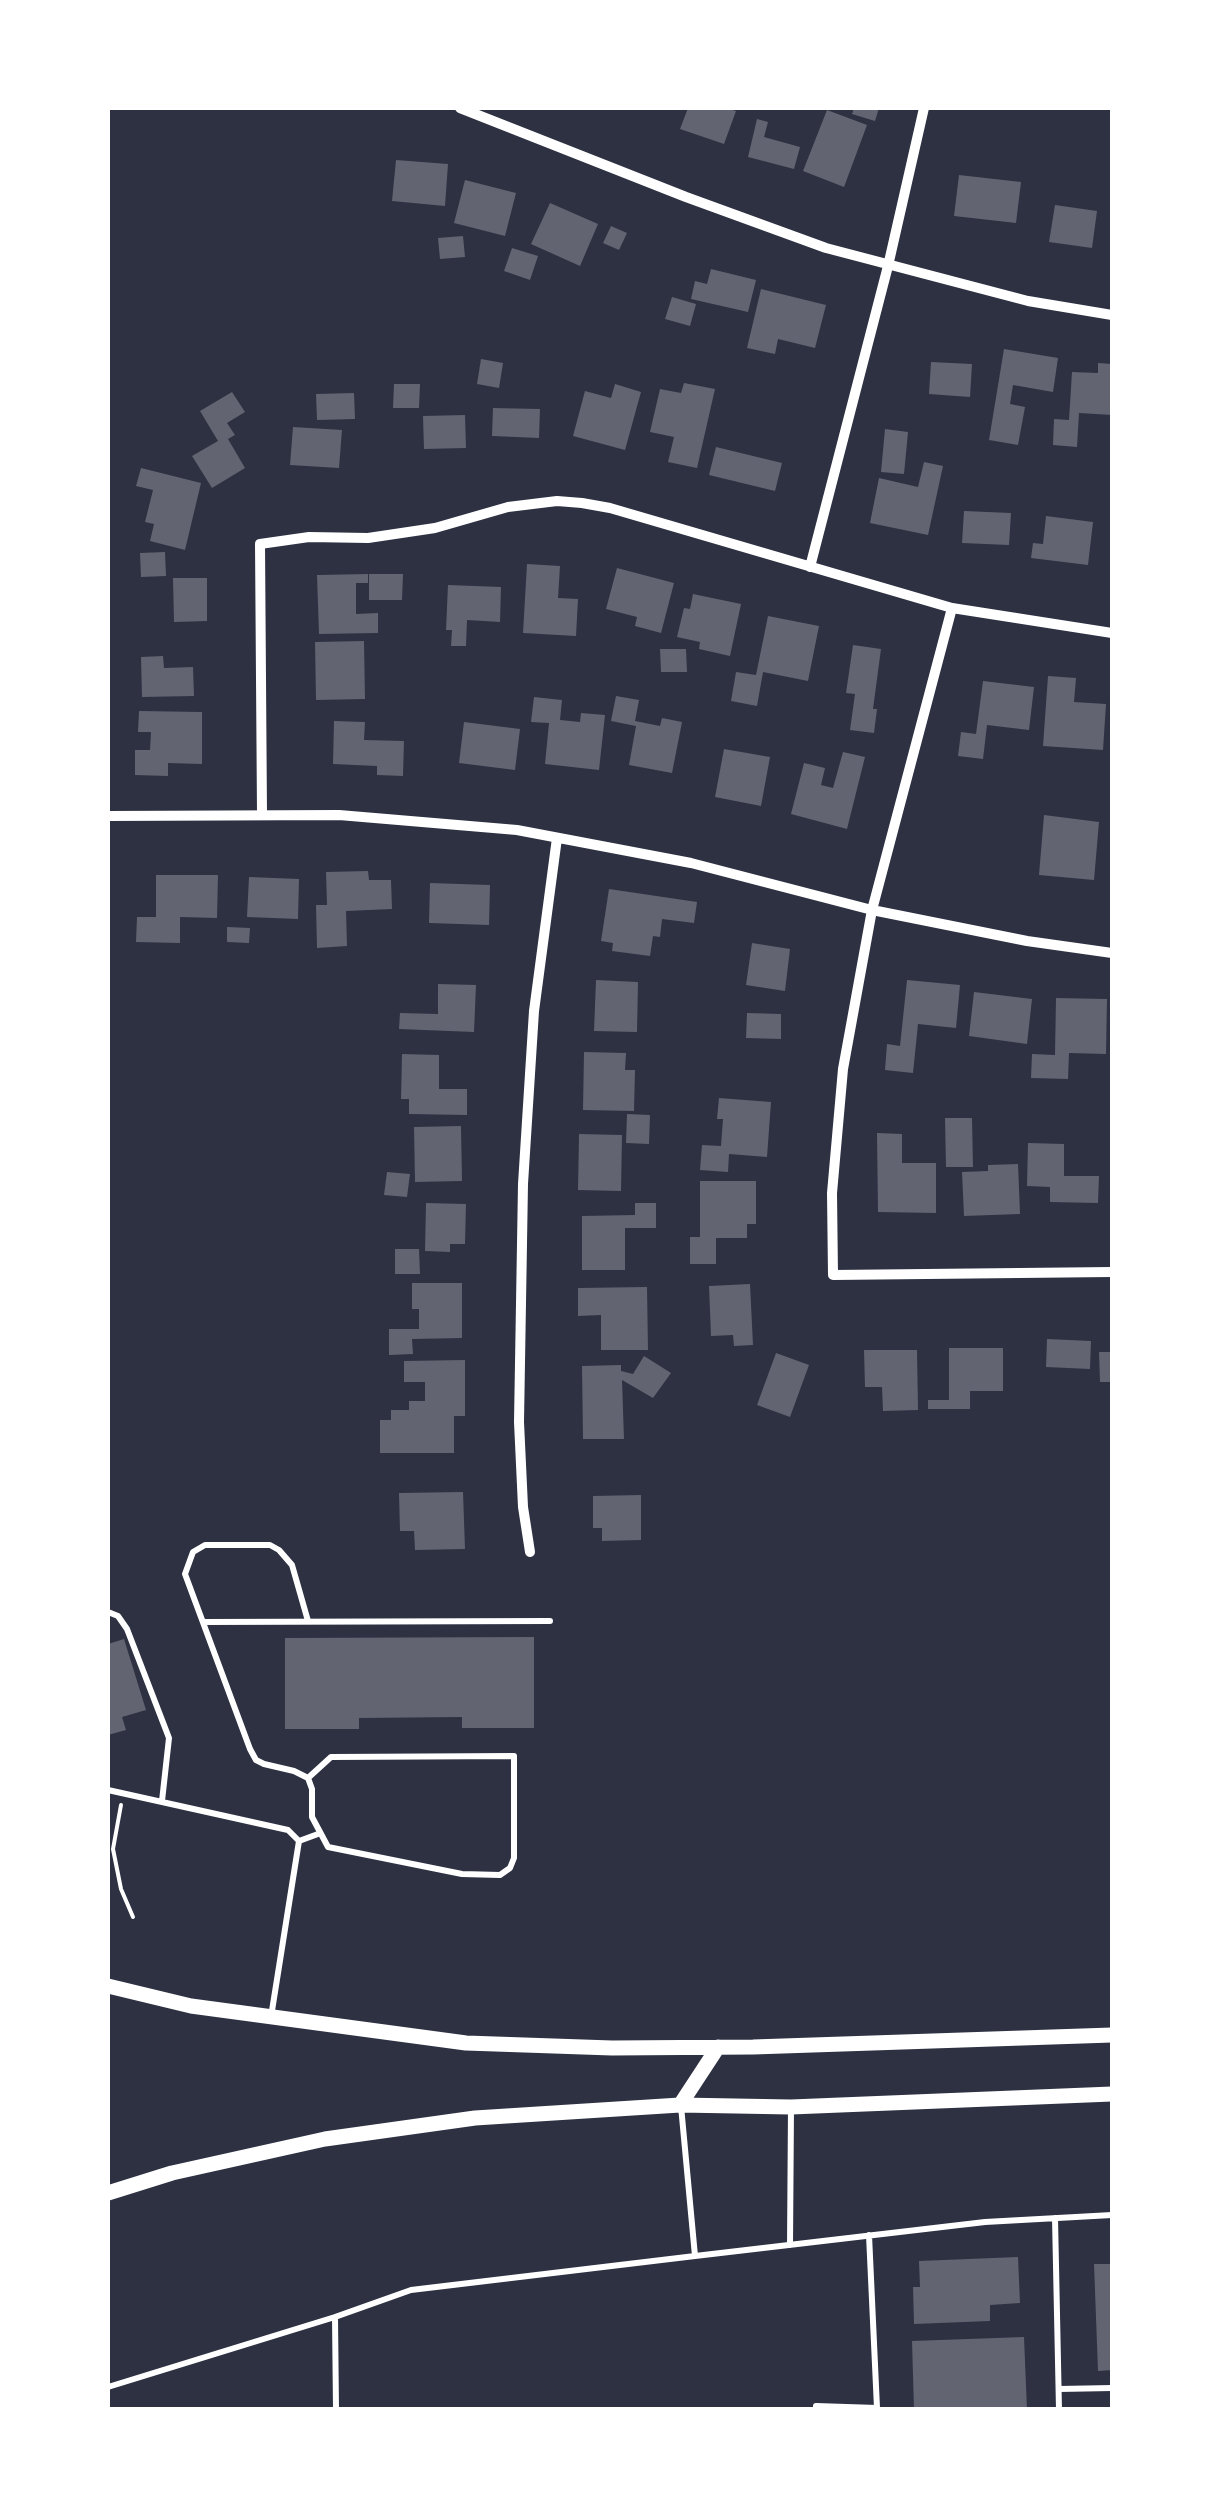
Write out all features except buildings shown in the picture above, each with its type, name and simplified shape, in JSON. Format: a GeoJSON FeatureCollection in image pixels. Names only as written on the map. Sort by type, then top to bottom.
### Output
{"type":"FeatureCollection","features":[{"type":"Feature","properties":{"kind":"main road"},"geometry":{"type":"LineString","coordinates":[[108,1986],[191,2006],[466,2043],[718,2047],[1112,2035]]}},
{"type":"Feature","properties":{"kind":"main road"},"geometry":{"type":"LineString","coordinates":[[680,2105],[718,2047]]}},
{"type":"Feature","properties":{"kind":"main road"},"geometry":{"type":"LineString","coordinates":[[108,2193],[172,2173],[325,2139],[475,2118],[680,2105],[791,2107],[1112,2094]]}},
{"type":"Feature","properties":{"kind":"street"},"geometry":{"type":"LineString","coordinates":[[460,108],[751,222],[888,266],[1028,301],[1112,315]]}},
{"type":"Feature","properties":{"kind":"street"},"geometry":{"type":"LineString","coordinates":[[810,567],[888,266],[924,108]]}},
{"type":"Feature","properties":{"kind":"street"},"geometry":{"type":"LineString","coordinates":[[262,814],[260,544],[308,537],[368,538],[435,528],[508,508],[557,502],[610,508],[952,608],[1112,633]]}},
{"type":"Feature","properties":{"kind":"street"},"geometry":{"type":"LineString","coordinates":[[952,608],[872,910],[836,1118],[833,1275],[1112,1272]]}},
{"type":"Feature","properties":{"kind":"street"},"geometry":{"type":"LineString","coordinates":[[108,816],[262,814],[406,818],[557,838],[692,864],[872,910],[1027,942],[1112,954]]}},
{"type":"Feature","properties":{"kind":"street"},"geometry":{"type":"LineString","coordinates":[[530,1552],[523,1507],[519,1422],[523,1184],[534,1011],[557,838]]}},
{"type":"Feature","properties":{"kind":"lane"},"geometry":{"type":"LineString","coordinates":[[308,1621],[292,1566],[270,1545],[205,1545],[193,1552],[187,1563],[185,1574],[256,1760],[308,1778]]}},
{"type":"Feature","properties":{"kind":"lane"},"geometry":{"type":"LineString","coordinates":[[108,1612],[118,1616],[127,1629],[168,1738],[162,1801]]}},
{"type":"Feature","properties":{"kind":"lane"},"geometry":{"type":"LineString","coordinates":[[203,1622],[550,1620]]}},
{"type":"Feature","properties":{"kind":"lane"},"geometry":{"type":"LineString","coordinates":[[331,1756],[514,1756],[514,1858],[510,1868],[500,1875],[462,1874],[328,1847],[312,1817],[308,1778],[331,1756]]}},
{"type":"Feature","properties":{"kind":"lane"},"geometry":{"type":"LineString","coordinates":[[108,1790],[288,1830],[299,1840]]}},
{"type":"Feature","properties":{"kind":"lane"},"geometry":{"type":"LineString","coordinates":[[299,1840],[318,1834]]}},
{"type":"Feature","properties":{"kind":"lane"},"geometry":{"type":"LineString","coordinates":[[270,2018],[299,1840]]}},
{"type":"Feature","properties":{"kind":"lane"},"geometry":{"type":"LineString","coordinates":[[680,2105],[695,2256]]}},
{"type":"Feature","properties":{"kind":"lane"},"geometry":{"type":"LineString","coordinates":[[790,2244],[791,2107]]}},
{"type":"Feature","properties":{"kind":"lane"},"geometry":{"type":"LineString","coordinates":[[108,2387],[411,2290],[985,2222],[1112,2216]]}},
{"type":"Feature","properties":{"kind":"lane"},"geometry":{"type":"LineString","coordinates":[[1055,2218],[1059,2410]]}},
{"type":"Feature","properties":{"kind":"lane"},"geometry":{"type":"LineString","coordinates":[[816,2410],[816,2406],[877,2408],[869,2235]]}},
{"type":"Feature","properties":{"kind":"lane"},"geometry":{"type":"LineString","coordinates":[[335,2317],[336,2410]]}},
{"type":"Feature","properties":{"kind":"lane"},"geometry":{"type":"LineString","coordinates":[[1059,2389],[1112,2388]]}},
{"type":"Feature","properties":{"kind":"path"},"geometry":{"type":"LineString","coordinates":[[124,1793],[113,1849],[121,1889],[133,1916]]}}]}
